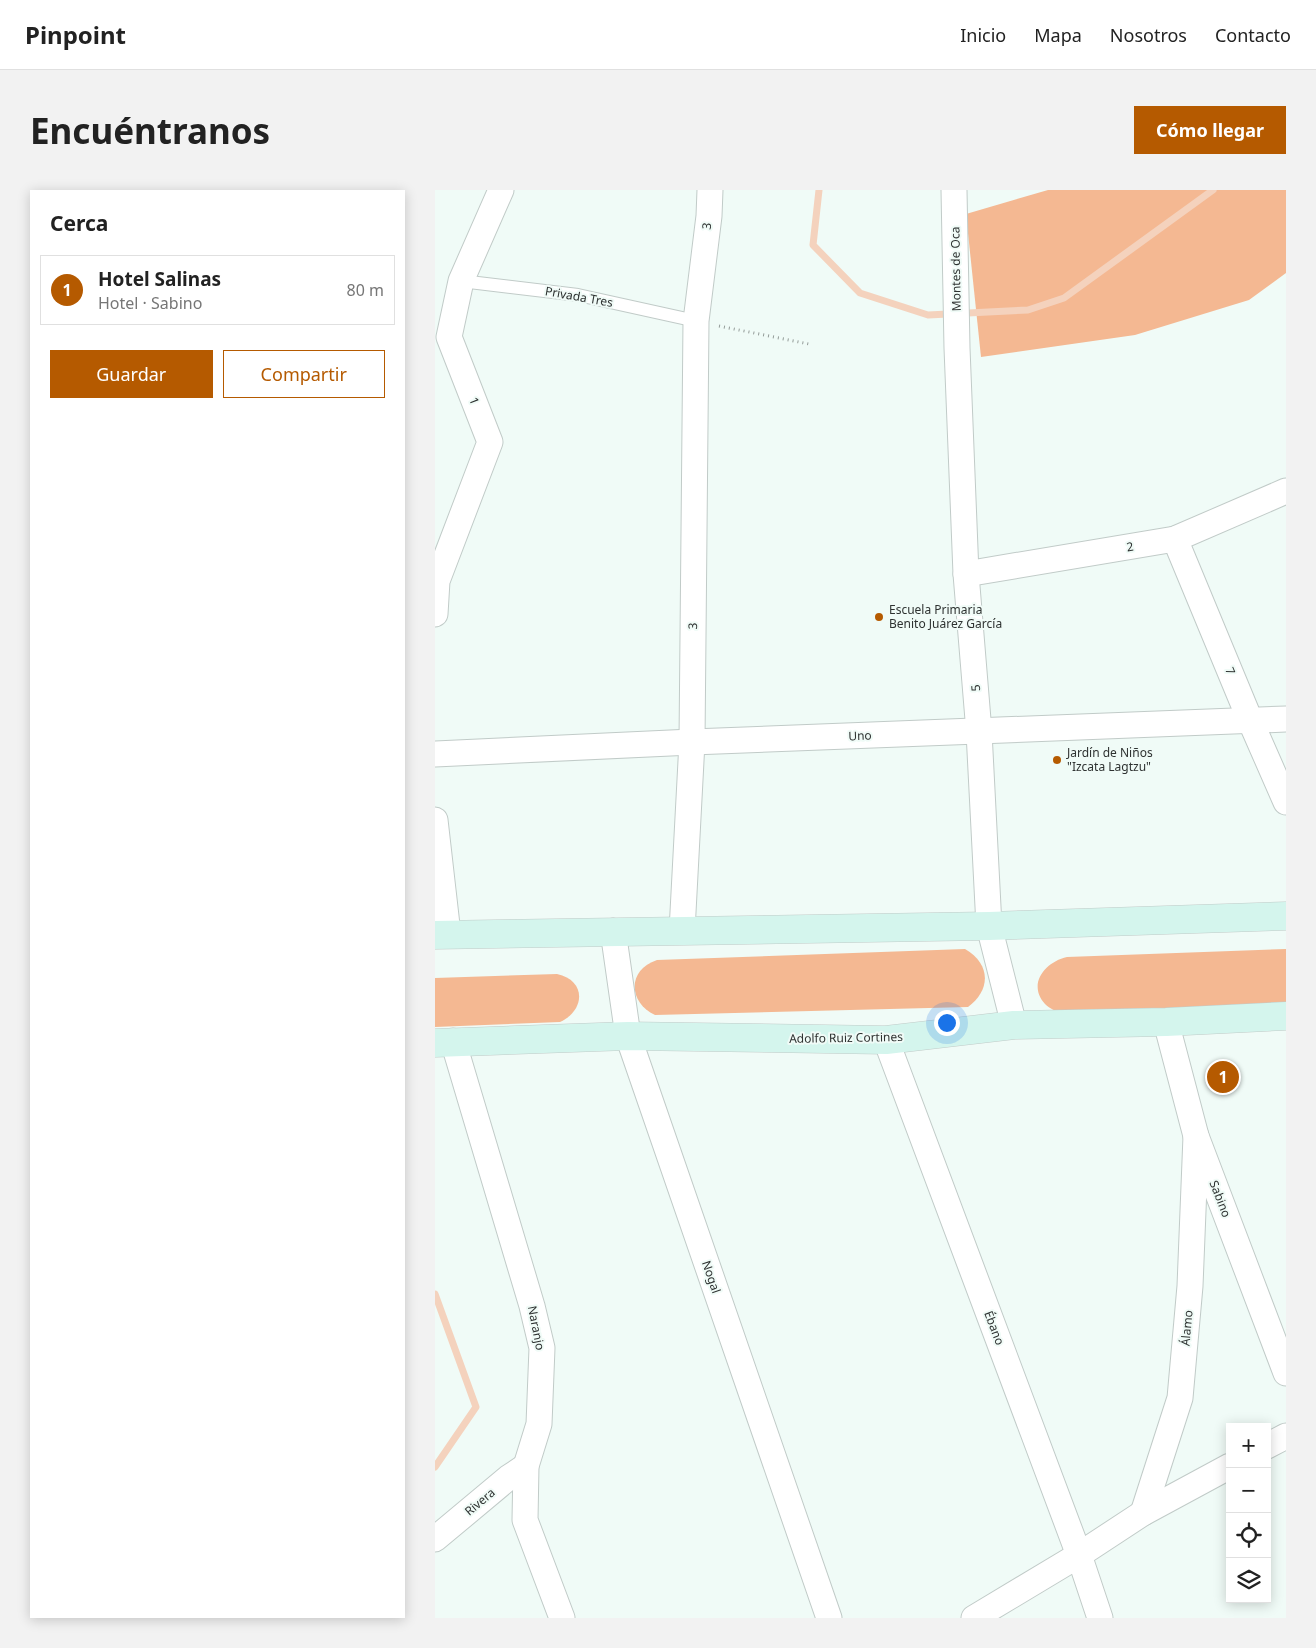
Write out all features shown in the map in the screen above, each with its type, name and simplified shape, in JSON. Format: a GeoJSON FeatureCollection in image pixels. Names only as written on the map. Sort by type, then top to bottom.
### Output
{"type":"FeatureCollection","features":[{"type":"Feature","properties":{"kind":"main road"},"geometry":{"type":"LineString","coordinates":[[441,935],[989,926],[1286,916]]}},
{"type":"Feature","properties":{"kind":"main road","name":"Adolfo Ruiz Cortines"},"geometry":{"type":"LineString","coordinates":[[444,1042],[628,1036],[886,1040],[1014,1025],[1166,1022],[1286,1016]]}},
{"type":"Feature","properties":{"kind":"street","name":"1"},"geometry":{"type":"LineString","coordinates":[[435,614],[437,581],[490,442],[449,337],[461,280],[501,190]]}},
{"type":"Feature","properties":{"kind":"street","name":"3"},"geometry":{"type":"LineString","coordinates":[[682,931],[692,742],[696,321],[709,216],[710,190]]}},
{"type":"Feature","properties":{"kind":"street","name":"Montes de Oca"},"geometry":{"type":"LineString","coordinates":[[954,190],[957,348]]}},
{"type":"Feature","properties":{"kind":"street","name":"5"},"geometry":{"type":"LineString","coordinates":[[957,348],[966,574],[979,732],[989,926],[1014,1025]]}},
{"type":"Feature","properties":{"kind":"street","name":"2"},"geometry":{"type":"LineString","coordinates":[[966,574],[1175,539],[1286,491]]}},
{"type":"Feature","properties":{"kind":"street","name":"7"},"geometry":{"type":"LineString","coordinates":[[1175,539],[1286,802]]}},
{"type":"Feature","properties":{"kind":"street","name":"Uno"},"geometry":{"type":"LineString","coordinates":[[435,754],[1286,719]]}},
{"type":"Feature","properties":{"kind":"street"},"geometry":{"type":"LineString","coordinates":[[435,820],[441,935]]}},
{"type":"Feature","properties":{"kind":"street","name":"Nogal"},"geometry":{"type":"LineString","coordinates":[[613,931],[628,1036],[829,1618]]}},
{"type":"Feature","properties":{"kind":"street","name":"Sabino"},"geometry":{"type":"LineString","coordinates":[[1166,1022],[1197,1136],[1286,1373]]}},
{"type":"Feature","properties":{"kind":"street","name":"Ébano"},"geometry":{"type":"LineString","coordinates":[[886,1040],[1079,1555],[1100,1618]]}},
{"type":"Feature","properties":{"kind":"street","name":"Naranjo"},"geometry":{"type":"LineString","coordinates":[[444,1042],[532,1306],[542,1348],[539,1424],[526,1466],[525,1520],[561,1618]]}},
{"type":"Feature","properties":{"kind":"street","name":"Álamo"},"geometry":{"type":"LineString","coordinates":[[1143,1513],[1180,1398],[1190,1286],[1197,1136]]}},
{"type":"Feature","properties":{"kind":"street"},"geometry":{"type":"LineString","coordinates":[[1271,1444],[1286,1436]]}},
{"type":"Feature","properties":{"kind":"street","name":"Rivera"},"geometry":{"type":"LineString","coordinates":[[435,1539],[508,1478],[526,1466]]}},
{"type":"Feature","properties":{"kind":"street"},"geometry":{"type":"LineString","coordinates":[[975,1618],[1079,1555],[1143,1513],[1226,1468]]}},
{"type":"Feature","properties":{"kind":"lane","name":"Privada Tres"},"geometry":{"type":"LineString","coordinates":[[461,280],[577,295],[696,321]]}},
{"type":"Feature","properties":{"kind":"path"},"geometry":{"type":"LineString","coordinates":[[696,321],[809,344]]}},
{"type":"Feature","properties":{"kind":"shaded area"},"geometry":{"type":"Polygon","coordinates":[[[1048,190],[1286,190],[1286,273],[1249,300],[1135,335],[981,357],[966,214],[1048,190]]]}},
{"type":"Feature","properties":{"kind":"shaded area"},"geometry":{"type":"Polygon","coordinates":[[[965,949],[980,962],[985,977],[981,993],[968,1007],[655,1015],[646,1009],[636,995],[636,978],[640,971],[657,960],[965,949]]]}},
{"type":"Feature","properties":{"kind":"shaded area"},"geometry":{"type":"Polygon","coordinates":[[[1286,949],[1286,1007],[1062,1014],[1045,1004],[1038,989],[1038,982],[1046,969],[1067,957],[1286,949]]]}},
{"type":"Feature","properties":{"kind":"shaded area"},"geometry":{"type":"Polygon","coordinates":[[[557,974],[567,977],[573,982],[578,989],[579,996],[575,1010],[569,1017],[560,1022],[435,1027],[435,978],[557,974]]]}},
{"type":"Feature","properties":{"kind":"waterway"},"geometry":{"type":"LineString","coordinates":[[819,190],[813,245],[860,293],[928,315],[1028,310],[1064,298],[1213,190]]}},
{"type":"Feature","properties":{"kind":"waterway"},"geometry":{"type":"LineString","coordinates":[[435,1294],[476,1407],[435,1467]]}},
{"type":"Feature","properties":{"kind":"place","name":"Escuela Primaria Benito Juárez García"},"geometry":{"type":"Point","coordinates":[879,617]}},
{"type":"Feature","properties":{"kind":"place","name":"Jardín de Niños \"Izcata Lagtzu\""},"geometry":{"type":"Point","coordinates":[1057,760]}},
{"type":"Feature","properties":{"kind":"place","name":"Hotel Salinas"},"geometry":{"type":"Point","coordinates":[1223,1077]}}]}
